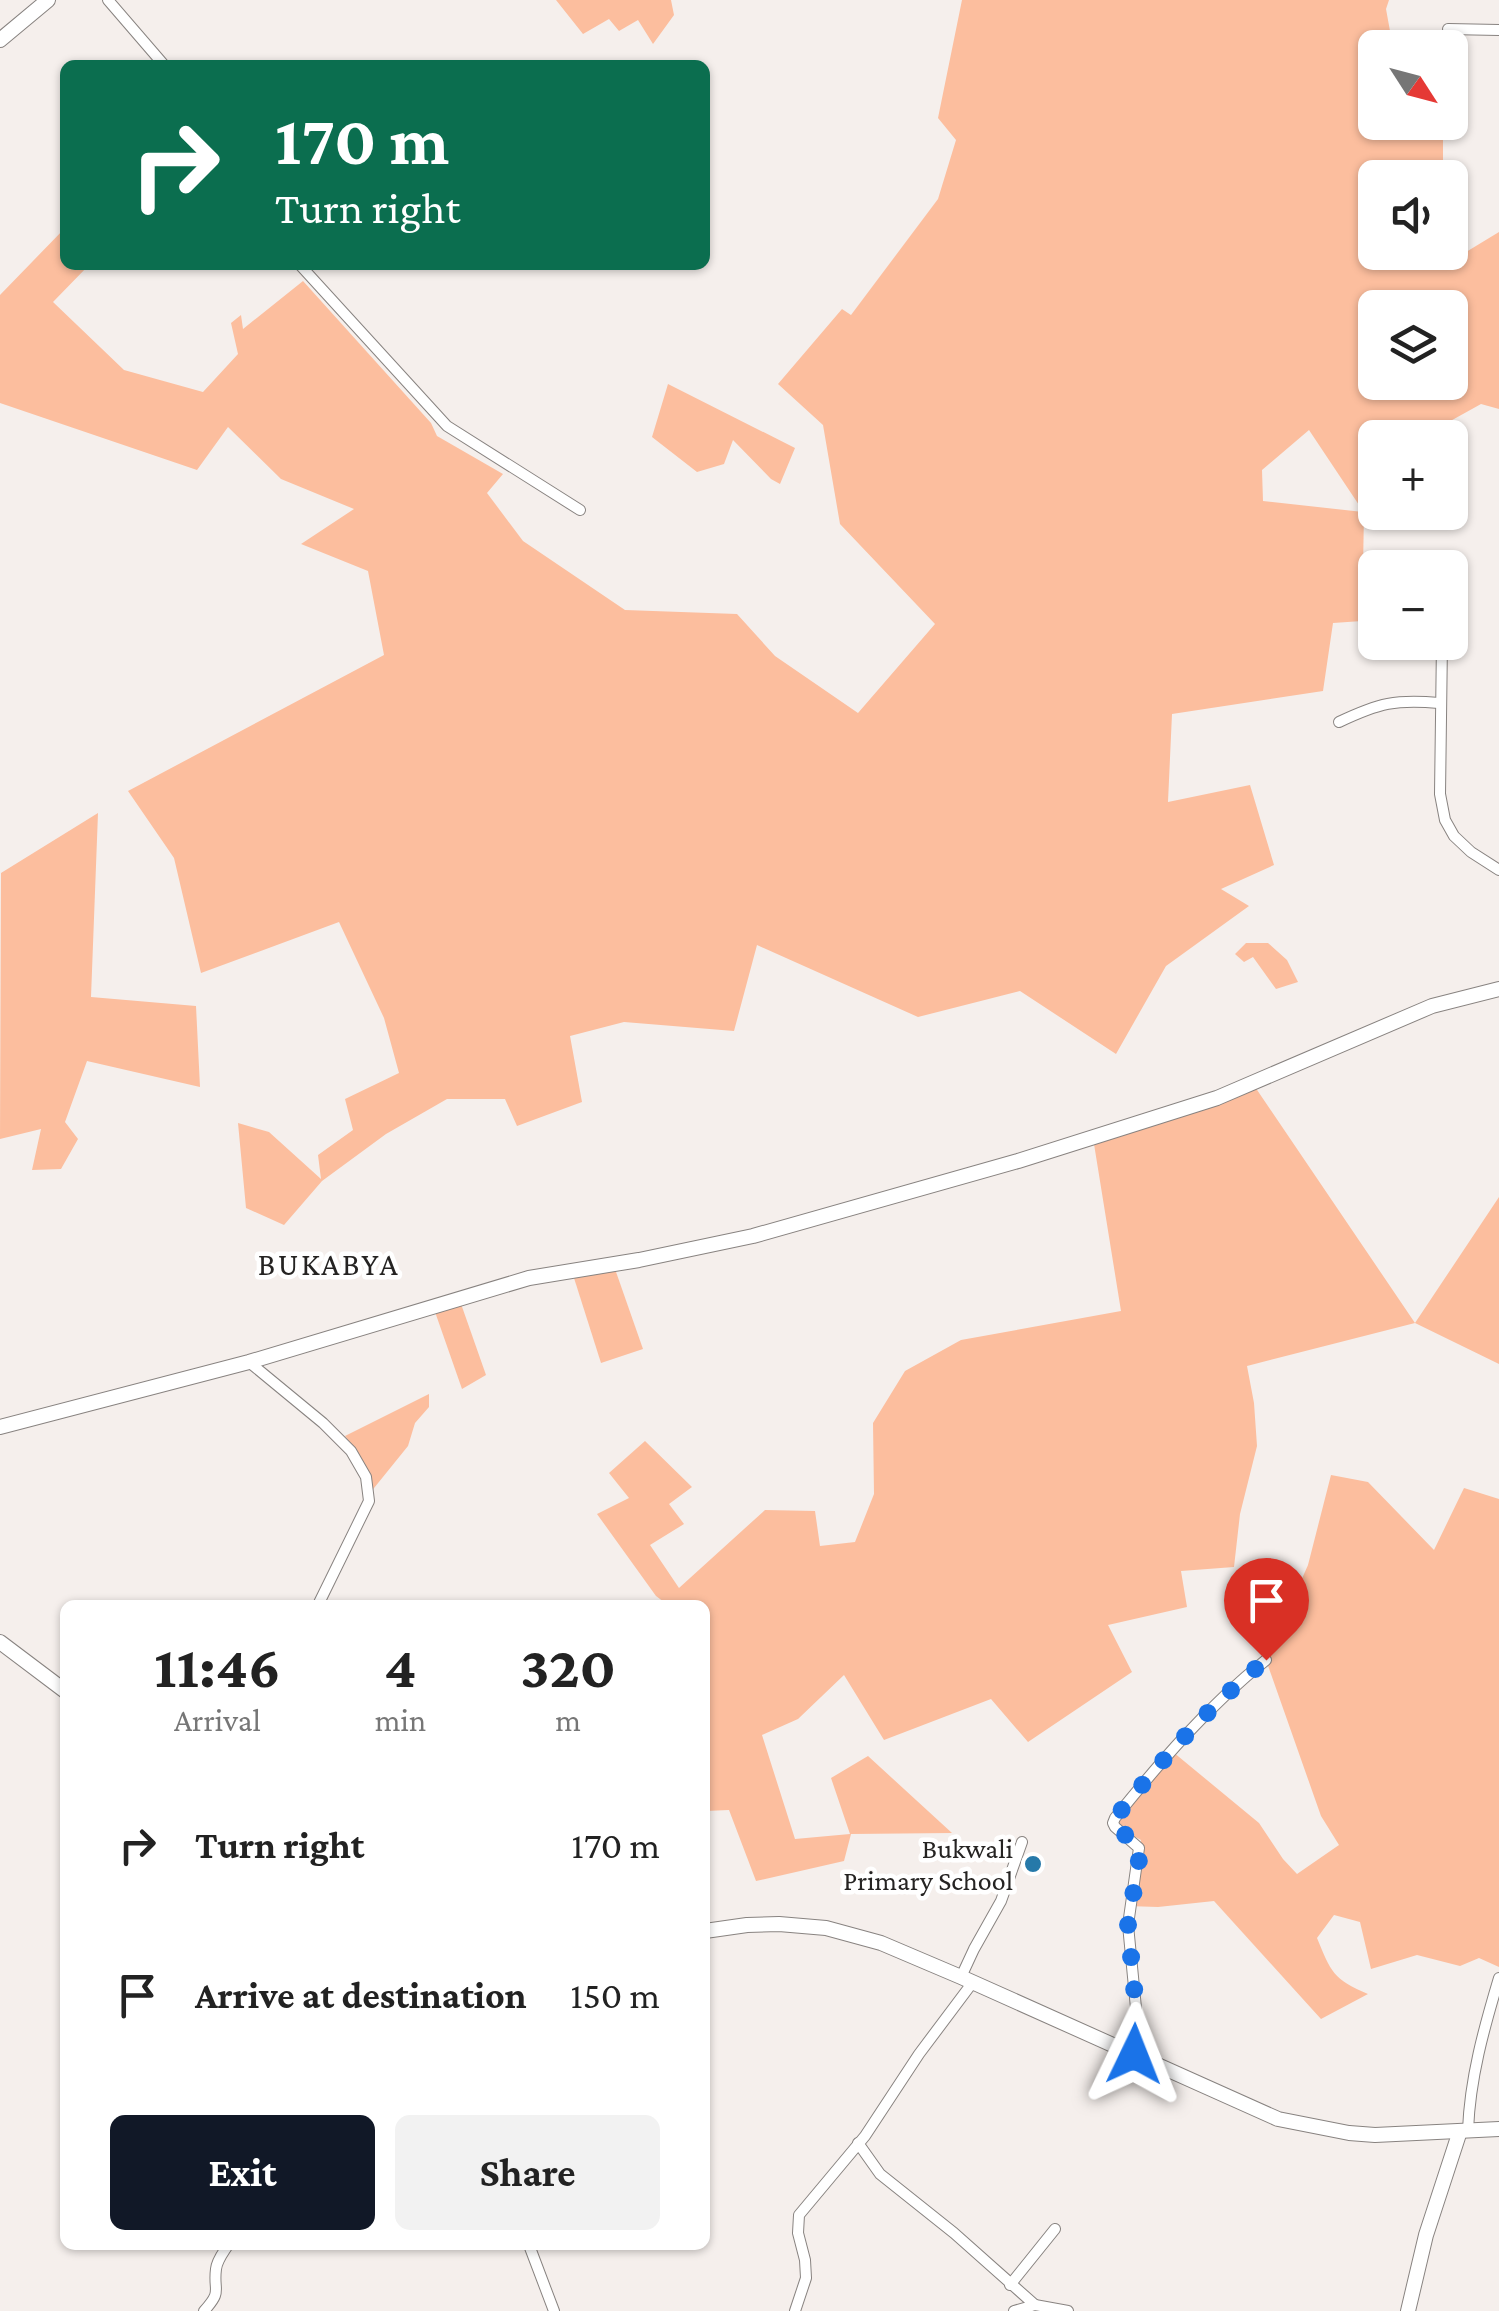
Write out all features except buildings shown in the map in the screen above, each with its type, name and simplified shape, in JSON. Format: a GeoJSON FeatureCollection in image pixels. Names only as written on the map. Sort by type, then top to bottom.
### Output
{"type":"FeatureCollection","features":[{"type":"Feature","properties":{"kind":"street"},"geometry":{"type":"LineString","coordinates":[[0,40],[48,0]]}},
{"type":"Feature","properties":{"kind":"street"},"geometry":{"type":"LineString","coordinates":[[108,0],[160,60]]}},
{"type":"Feature","properties":{"kind":"street"},"geometry":{"type":"LineString","coordinates":[[1448,29],[1499,30]]}},
{"type":"Feature","properties":{"kind":"street"},"geometry":{"type":"LineString","coordinates":[[305,270],[447,426],[580,510]]}},
{"type":"Feature","properties":{"kind":"street"},"geometry":{"type":"LineString","coordinates":[[1441,660],[1440,794],[1445,820],[1454,836],[1471,852],[1499,870]]}},
{"type":"Feature","properties":{"kind":"street"},"geometry":{"type":"LineString","coordinates":[[1340,722],[1390,702],[1440,703]]}},
{"type":"Feature","properties":{"kind":"street"},"geometry":{"type":"LineString","coordinates":[[0,1427],[249,1362],[528,1278],[752,1236],[1018,1161],[1217,1098],[1432,1006],[1499,988]]}},
{"type":"Feature","properties":{"kind":"street"},"geometry":{"type":"LineString","coordinates":[[249,1362],[323,1423],[351,1451],[366,1477],[370,1501],[320,1600]]}},
{"type":"Feature","properties":{"kind":"street"},"geometry":{"type":"LineString","coordinates":[[0,1642],[60,1687]]}},
{"type":"Feature","properties":{"kind":"street"},"geometry":{"type":"LineString","coordinates":[[1134,2054],[1136,2008],[1128,1925],[1140,1854],[1137,1844],[1115,1827],[1115,1818],[1214,1705],[1266,1660]]}},
{"type":"Feature","properties":{"kind":"street"},"geometry":{"type":"LineString","coordinates":[[795,2311],[806,2278],[798,2233],[799,2214],[858,2144],[967,1979],[974,1949],[1001,1901],[1022,1842]]}},
{"type":"Feature","properties":{"kind":"street"},"geometry":{"type":"LineString","coordinates":[[710,1930],[778,1924],[826,1928],[881,1943],[1278,2119],[1375,2135],[1499,2129]]}},
{"type":"Feature","properties":{"kind":"street"},"geometry":{"type":"LineString","coordinates":[[1408,2311],[1426,2235],[1464,2131],[1480,2043],[1499,1978]]}},
{"type":"Feature","properties":{"kind":"street"},"geometry":{"type":"LineString","coordinates":[[858,2144],[880,2174],[1035,2305]]}},
{"type":"Feature","properties":{"kind":"street"},"geometry":{"type":"LineString","coordinates":[[1010,2285],[1055,2228]]}},
{"type":"Feature","properties":{"kind":"street"},"geometry":{"type":"LineString","coordinates":[[204,2311],[218,2290],[215,2272],[225,2250]]}},
{"type":"Feature","properties":{"kind":"street"},"geometry":{"type":"LineString","coordinates":[[531,2250],[554,2311]]}},
{"type":"Feature","properties":{"kind":"street"},"geometry":{"type":"LineString","coordinates":[[1014,2311],[1035,2305],[1068,2311]]}},
{"type":"Feature","properties":{"kind":"shaded area"},"geometry":{"type":"Polygon","coordinates":[[[556,0],[671,0],[674,15],[653,44],[638,20],[619,31],[609,19],[583,34],[556,0]]]}},
{"type":"Feature","properties":{"kind":"shaded area"},"geometry":{"type":"Polygon","coordinates":[[[962,0],[1389,0],[1386,9],[1390,30],[1358,30],[1358,140],[1443,140],[1443,160],[1358,160],[1358,270],[1468,270],[1468,251],[1499,232],[1499,409],[1481,404],[1452,420],[1358,420],[1358,504],[1309,430],[1262,470],[1263,501],[1358,511],[1358,530],[1364,530],[1363,550],[1358,550],[1358,621],[1333,623],[1323,691],[1172,714],[1168,802],[1250,785],[1274,865],[1221,889],[1249,906],[1166,966],[1116,1054],[1020,991],[918,1017],[757,945],[734,1031],[624,1022],[570,1036],[582,1102],[517,1126],[505,1099],[447,1099],[386,1134],[322,1181],[284,1225],[246,1208],[238,1123],[269,1132],[321,1179],[318,1155],[353,1130],[345,1099],[399,1073],[384,1018],[339,922],[201,973],[174,858],[128,791],[384,655],[368,571],[301,544],[354,509],[281,479],[228,427],[197,470],[0,403],[0,295],[60,233],[60,270],[84,270],[53,302],[124,370],[203,392],[238,354],[231,323],[241,315],[243,329],[303,281],[431,423],[437,436],[503,474],[487,493],[523,541],[625,610],[737,614],[775,656],[858,713],[935,624],[840,524],[823,425],[778,384],[842,309],[851,315],[938,199],[956,140],[938,118],[962,0]]]}},
{"type":"Feature","properties":{"kind":"shaded area"},"geometry":{"type":"Polygon","coordinates":[[[668,384],[795,448],[780,484],[733,440],[724,464],[697,472],[652,437],[668,384]]]}},
{"type":"Feature","properties":{"kind":"shaded area"},"geometry":{"type":"Polygon","coordinates":[[[98,813],[91,997],[196,1006],[200,1087],[87,1061],[65,1122],[78,1139],[61,1169],[32,1170],[41,1129],[0,1139],[1,873],[98,813]]]}},
{"type":"Feature","properties":{"kind":"shaded area"},"geometry":{"type":"Polygon","coordinates":[[[1246,943],[1268,943],[1287,960],[1298,982],[1276,989],[1253,957],[1244,962],[1235,954],[1246,943]]]}},
{"type":"Feature","properties":{"kind":"shaded area"},"geometry":{"type":"Polygon","coordinates":[[[1251,1081],[1415,1323],[1247,1366],[1257,1446],[1240,1514],[1234,1567],[1181,1571],[1187,1607],[1108,1625],[1132,1672],[1028,1742],[991,1699],[884,1740],[844,1675],[798,1719],[762,1735],[795,1839],[850,1834],[831,1778],[868,1756],[952,1833],[851,1834],[844,1861],[756,1881],[729,1810],[710,1811],[710,1600],[661,1600],[656,1596],[597,1514],[629,1498],[609,1473],[645,1441],[692,1487],[669,1504],[684,1524],[650,1545],[679,1588],[765,1510],[815,1511],[820,1546],[855,1542],[874,1494],[873,1423],[905,1371],[961,1340],[1121,1311],[1094,1144],[1142,1129],[1251,1081]]]}},
{"type":"Feature","properties":{"kind":"shaded area"},"geometry":{"type":"Polygon","coordinates":[[[1499,1197],[1499,1364],[1415,1323],[1499,1197]]]}},
{"type":"Feature","properties":{"kind":"shaded area"},"geometry":{"type":"Polygon","coordinates":[[[615,1269],[643,1349],[601,1363],[574,1278],[615,1269]]]}},
{"type":"Feature","properties":{"kind":"shaded area"},"geometry":{"type":"Polygon","coordinates":[[[460,1301],[486,1375],[462,1389],[434,1309],[460,1301]]]}},
{"type":"Feature","properties":{"kind":"shaded area"},"geometry":{"type":"Polygon","coordinates":[[[429,1394],[429,1407],[415,1423],[408,1446],[370,1493],[363,1462],[345,1436],[429,1394]]]}},
{"type":"Feature","properties":{"kind":"shaded area"},"geometry":{"type":"Polygon","coordinates":[[[1331,1475],[1368,1482],[1434,1550],[1464,1488],[1499,1499],[1499,1967],[1479,1958],[1460,1966],[1417,1955],[1371,1969],[1360,1922],[1334,1915],[1317,1938],[1322,1950],[1340,1979],[1368,1994],[1321,2019],[1214,1901],[1127,1906],[1141,1840],[1117,1823],[1173,1752],[1259,1823],[1297,1874],[1339,1845],[1321,1816],[1266,1660],[1308,1565],[1331,1475]]]}},
{"type":"Feature","properties":{"kind":"place","name":"Bukwali Primary School"},"geometry":{"type":"Point","coordinates":[1033,1864]}},
{"type":"Feature","properties":{"kind":"district","name":"BUKABYA"},"geometry":{"type":"Point","coordinates":[329,1264]}},
{"type":"Feature","properties":{"kind":"route"},"geometry":{"type":"LineString","coordinates":[[1134,2054],[1136,2008],[1128,1925],[1140,1854],[1137,1844],[1113,1823],[1166,1756],[1214,1705],[1266,1660]]}}]}
